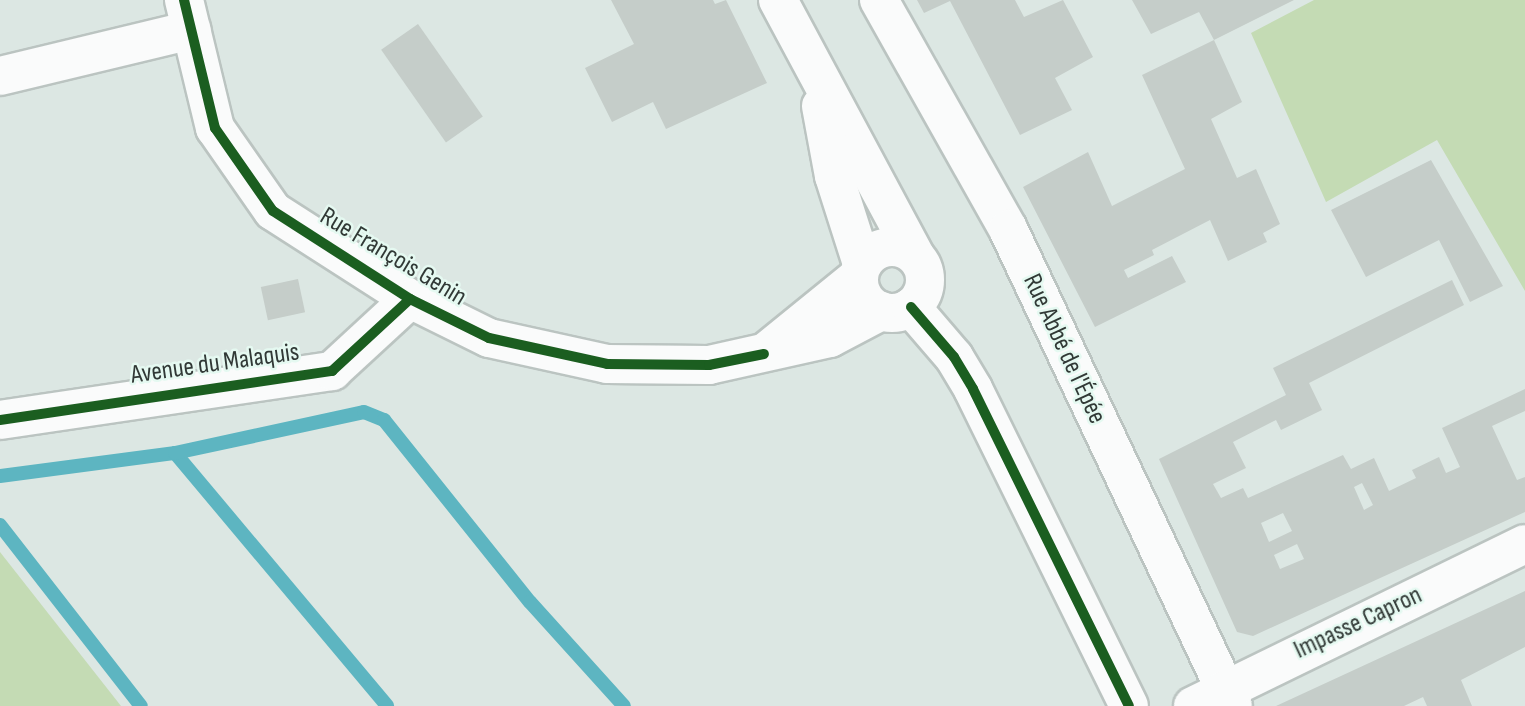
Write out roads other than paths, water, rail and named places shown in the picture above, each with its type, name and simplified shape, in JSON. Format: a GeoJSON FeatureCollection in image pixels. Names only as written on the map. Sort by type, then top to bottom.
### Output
{"type":"FeatureCollection","features":[{"type":"Feature","properties":{"kind":"street"},"geometry":{"type":"LineString","coordinates":[[778,0],[814,73],[925,276],[924,288],[896,309]]}},
{"type":"Feature","properties":{"kind":"street","name":"Rue Abbé de l'Épée"},"geometry":{"type":"LineString","coordinates":[[879,0],[1008,229],[1217,701]]}},
{"type":"Feature","properties":{"kind":"street"},"geometry":{"type":"LineString","coordinates":[[0,76],[188,15]]}},
{"type":"Feature","properties":{"kind":"street","name":"Rue François Genin"},"geometry":{"type":"LineString","coordinates":[[188,15],[215,128],[273,211],[410,299],[489,338],[607,365],[709,365],[830,338],[896,309]]}},
{"type":"Feature","properties":{"kind":"street"},"geometry":{"type":"LineString","coordinates":[[814,73],[834,176],[860,270],[864,298],[896,309],[954,357],[973,389],[1129,706]]}},
{"type":"Feature","properties":{"kind":"street"},"geometry":{"type":"LineString","coordinates":[[860,270],[886,247],[897,246],[915,256]]}},
{"type":"Feature","properties":{"kind":"street","name":"Rue François Genin"},"geometry":{"type":"LineString","coordinates":[[764,354],[860,270]]}},
{"type":"Feature","properties":{"kind":"street","name":"Avenue du Malaquis"},"geometry":{"type":"LineString","coordinates":[[0,420],[332,371],[410,299]]}},
{"type":"Feature","properties":{"kind":"street","name":"Impasse Capron"},"geometry":{"type":"LineString","coordinates":[[1217,701],[1525,544]]}},
{"type":"Feature","properties":{"kind":"waterway"},"geometry":{"type":"LineString","coordinates":[[0,476],[175,453],[364,412],[384,420],[530,602],[624,706]]}},
{"type":"Feature","properties":{"kind":"waterway"},"geometry":{"type":"LineString","coordinates":[[175,453],[387,706]]}},
{"type":"Feature","properties":{"kind":"waterway"},"geometry":{"type":"LineString","coordinates":[[0,525],[141,706]]}}]}
